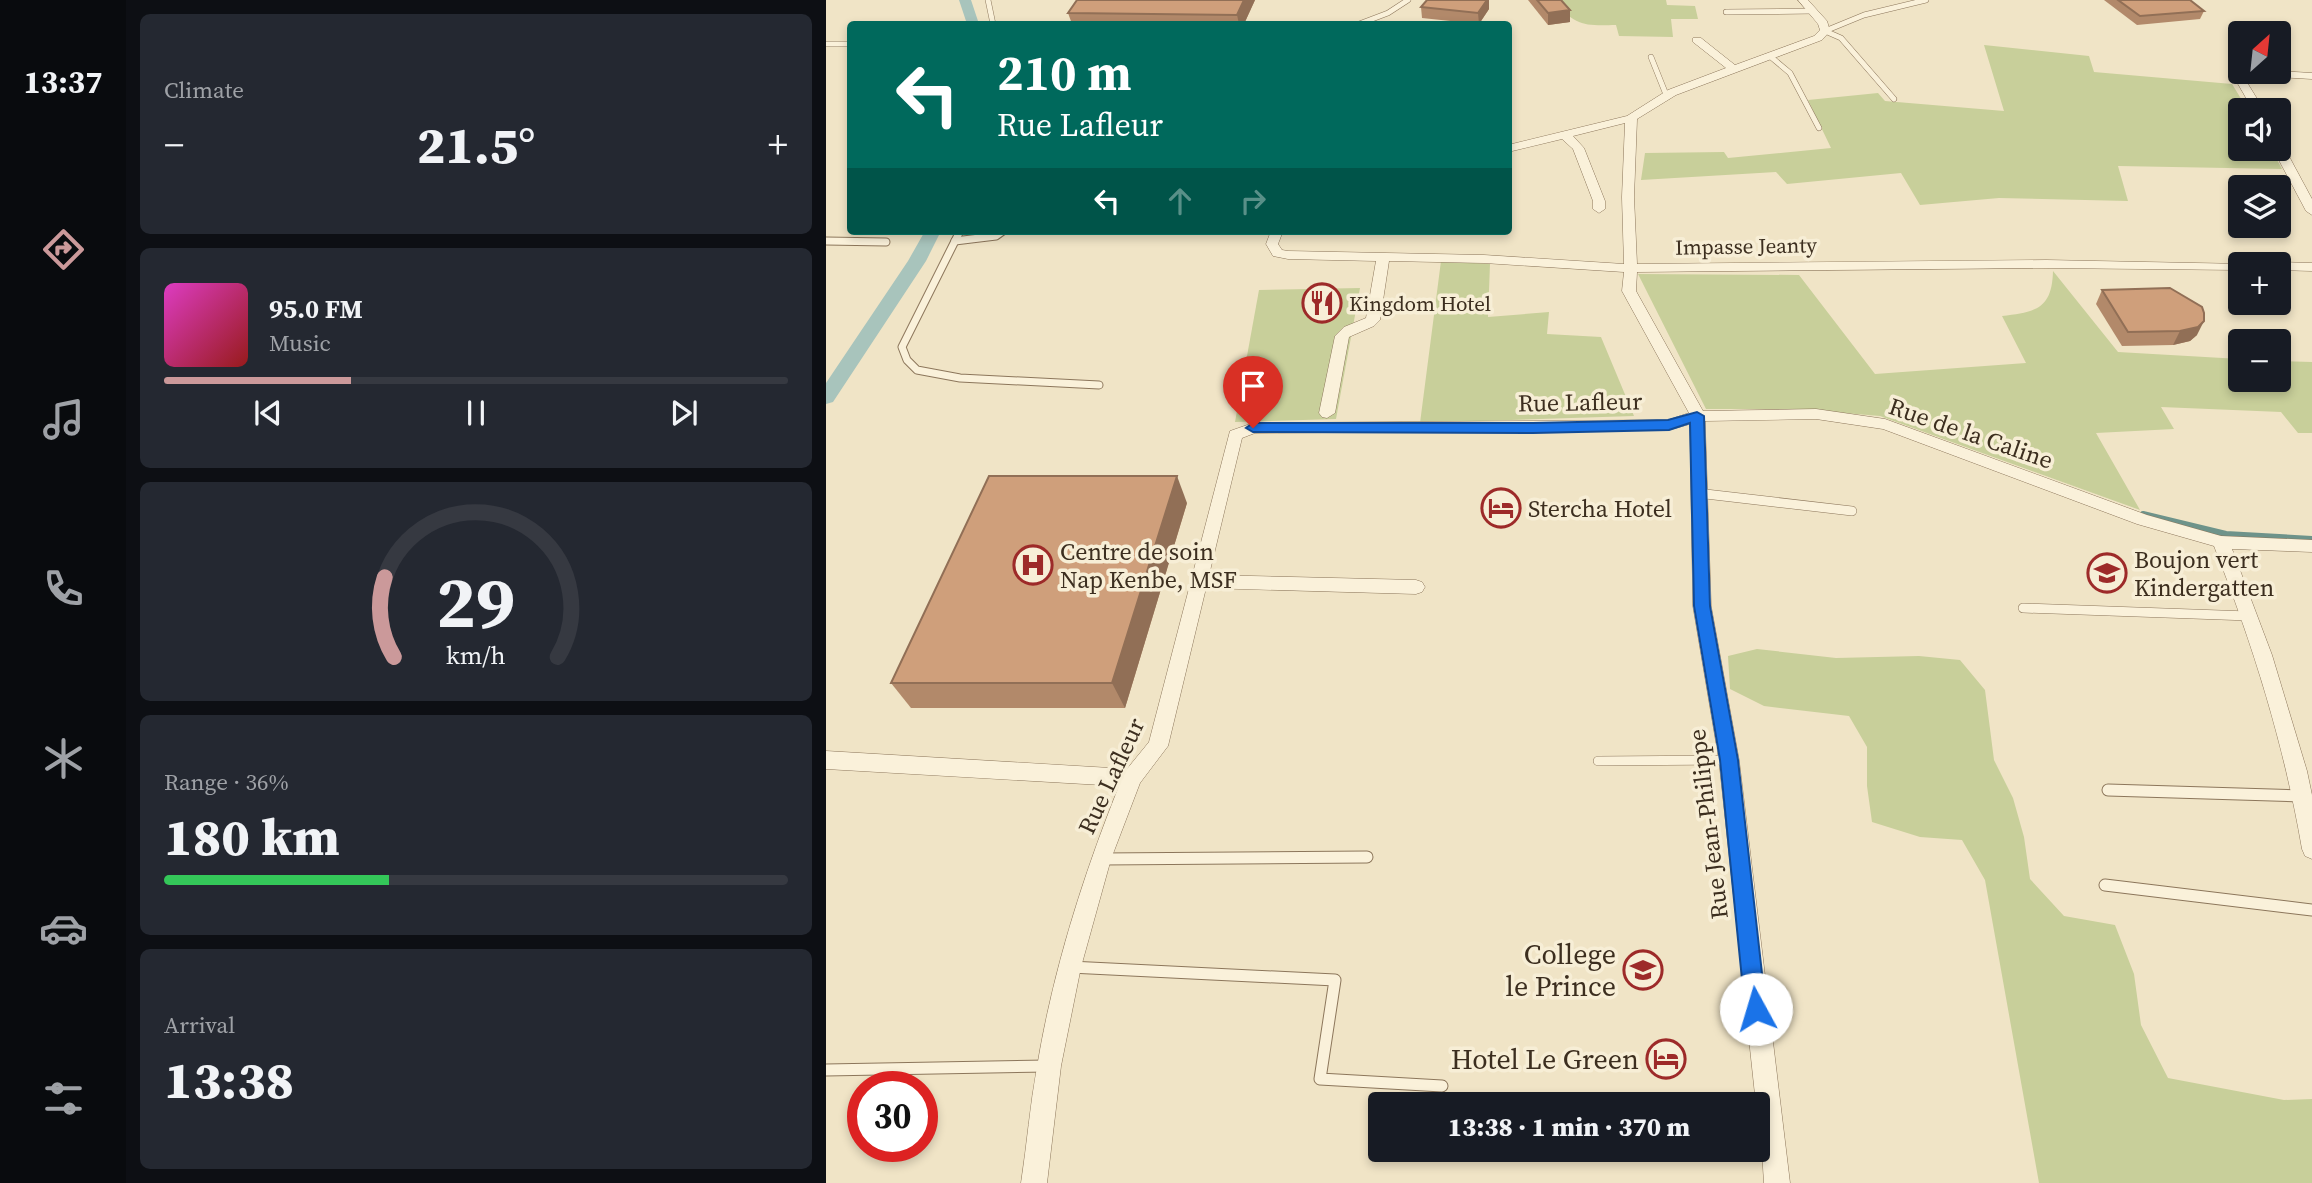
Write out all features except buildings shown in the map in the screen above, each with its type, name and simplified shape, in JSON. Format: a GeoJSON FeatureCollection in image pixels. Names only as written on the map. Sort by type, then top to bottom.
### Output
{"type":"FeatureCollection","features":[{"type":"Feature","properties":{"kind":"street"},"geometry":{"type":"LineString","coordinates":[[1512,148],[1631,118],[1646,106],[1732,69],[1807,44],[1825,31],[1823,23],[1803,0]]}},
{"type":"Feature","properties":{"kind":"street"},"geometry":{"type":"LineString","coordinates":[[1697,40],[1732,69]]}},
{"type":"Feature","properties":{"kind":"street"},"geometry":{"type":"LineString","coordinates":[[2251,98],[2243,84],[2244,76],[2259,73],[2312,76]]}},
{"type":"Feature","properties":{"kind":"street"},"geometry":{"type":"LineString","coordinates":[[1631,118],[1628,197],[1632,245],[1629,291],[1697,416]]}},
{"type":"Feature","properties":{"kind":"street"},"geometry":{"type":"LineString","coordinates":[[1566,136],[1578,148],[1599,201],[1599,209]]}},
{"type":"Feature","properties":{"kind":"street"},"geometry":{"type":"LineString","coordinates":[[2285,161],[2312,211]]}},
{"type":"Feature","properties":{"kind":"street","name":"Impasse Jeanty"},"geometry":{"type":"LineString","coordinates":[[1275,235],[1272,244],[1278,253],[1288,255],[1484,259],[1629,268],[2046,264],[2228,266]]}},
{"type":"Feature","properties":{"kind":"street"},"geometry":{"type":"LineString","coordinates":[[1327,413],[1342,336],[1345,331],[1373,320],[1383,258]]}},
{"type":"Feature","properties":{"kind":"street"},"geometry":{"type":"LineString","coordinates":[[2291,266],[2312,267]]}},
{"type":"Feature","properties":{"kind":"street","name":"Rue de la Caline"},"geometry":{"type":"LineString","coordinates":[[1697,416],[1816,414],[1885,424],[2143,520],[2221,542],[2312,547]]}},
{"type":"Feature","properties":{"kind":"street","name":"Rue Jean-Philippe"},"geometry":{"type":"LineString","coordinates":[[1697,416],[1702,606],[1729,760],[1777,1183]]}},
{"type":"Feature","properties":{"kind":"street","name":"Rue Lafleur"},"geometry":{"type":"LineString","coordinates":[[1034,1183],[1048,1066],[1070,967],[1100,859],[1132,778],[1158,746],[1235,435],[1253,428],[1669,425],[1697,416]]}},
{"type":"Feature","properties":{"kind":"street"},"geometry":{"type":"LineString","coordinates":[[2221,542],[2251,616],[2304,796],[2312,849]]}},
{"type":"Feature","properties":{"kind":"street"},"geometry":{"type":"LineString","coordinates":[[1198,581],[1416,587]]}},
{"type":"Feature","properties":{"kind":"street"},"geometry":{"type":"LineString","coordinates":[[826,760],[1132,778]]}},
{"type":"Feature","properties":{"kind":"lane"},"geometry":{"type":"LineString","coordinates":[[988,0],[992,21]]}},
{"type":"Feature","properties":{"kind":"lane"},"geometry":{"type":"LineString","coordinates":[[1367,21],[1388,13],[1408,0]]}},
{"type":"Feature","properties":{"kind":"lane"},"geometry":{"type":"LineString","coordinates":[[1825,31],[1864,15],[1926,0]]}},
{"type":"Feature","properties":{"kind":"lane"},"geometry":{"type":"LineString","coordinates":[[1726,12],[1813,11]]}},
{"type":"Feature","properties":{"kind":"lane"},"geometry":{"type":"LineString","coordinates":[[1825,31],[1840,37],[1894,99]]}},
{"type":"Feature","properties":{"kind":"lane"},"geometry":{"type":"LineString","coordinates":[[826,44],[847,44]]}},
{"type":"Feature","properties":{"kind":"lane"},"geometry":{"type":"LineString","coordinates":[[1651,57],[1667,97]]}},
{"type":"Feature","properties":{"kind":"lane"},"geometry":{"type":"LineString","coordinates":[[1771,57],[1790,73],[1819,128]]}},
{"type":"Feature","properties":{"kind":"lane"},"geometry":{"type":"LineString","coordinates":[[958,235],[902,346],[912,365],[917,370],[960,378],[1099,385]]}},
{"type":"Feature","properties":{"kind":"lane"},"geometry":{"type":"LineString","coordinates":[[956,241],[997,235]]}},
{"type":"Feature","properties":{"kind":"lane"},"geometry":{"type":"LineString","coordinates":[[826,241],[886,242]]}},
{"type":"Feature","properties":{"kind":"lane"},"geometry":{"type":"LineString","coordinates":[[1697,493],[1852,511]]}},
{"type":"Feature","properties":{"kind":"lane"},"geometry":{"type":"LineString","coordinates":[[2024,608],[2251,616]]}},
{"type":"Feature","properties":{"kind":"lane"},"geometry":{"type":"LineString","coordinates":[[1598,761],[1729,760]]}},
{"type":"Feature","properties":{"kind":"lane"},"geometry":{"type":"LineString","coordinates":[[2108,790],[2304,796]]}},
{"type":"Feature","properties":{"kind":"lane"},"geometry":{"type":"LineString","coordinates":[[1100,859],[1367,857]]}},
{"type":"Feature","properties":{"kind":"lane"},"geometry":{"type":"LineString","coordinates":[[2105,885],[2312,910]]}},
{"type":"Feature","properties":{"kind":"lane"},"geometry":{"type":"LineString","coordinates":[[1070,967],[1335,980],[1320,1079],[1442,1086]]}},
{"type":"Feature","properties":{"kind":"lane"},"geometry":{"type":"LineString","coordinates":[[826,1070],[1048,1066]]}},
{"type":"Feature","properties":{"kind":"green space"},"geometry":{"type":"Polygon","coordinates":[[[1553,0],[1666,0],[1667,5],[1695,6],[1698,19],[1671,19],[1673,37],[1619,36],[1616,25],[1581,23],[1574,20],[1553,0]]]}},
{"type":"Feature","properties":{"kind":"green space"},"geometry":{"type":"Polygon","coordinates":[[[1984,45],[2089,56],[2094,72],[2232,84],[2241,98],[2228,98],[2228,161],[2278,161],[2282,169],[2118,166],[2128,201],[1999,198],[1920,205],[1901,173],[1787,184],[1776,172],[1641,180],[1645,153],[1724,152],[1728,158],[1831,148],[1808,100],[1878,93],[1885,101],[2004,111],[1984,45]]]}},
{"type":"Feature","properties":{"kind":"green space"},"geometry":{"type":"Polygon","coordinates":[[[1441,261],[1490,264],[1488,317],[1549,312],[1547,334],[1601,337],[1634,416],[1420,423],[1441,261]]]}},
{"type":"Feature","properties":{"kind":"green space"},"geometry":{"type":"Polygon","coordinates":[[[2053,271],[2118,352],[2228,358],[2228,392],[2291,392],[2291,361],[2312,362],[2312,433],[2298,433],[2281,412],[2161,407],[2174,429],[2096,433],[2140,510],[1880,416],[1796,409],[1706,409],[1638,274],[1799,275],[1875,374],[2026,363],[2002,316],[2024,313],[2040,306],[2049,294],[2053,271]]]}},
{"type":"Feature","properties":{"kind":"green space"},"geometry":{"type":"Polygon","coordinates":[[[1360,288],[1336,419],[1235,422],[1259,290],[1360,288]]]}},
{"type":"Feature","properties":{"kind":"green space"},"geometry":{"type":"Polygon","coordinates":[[[1757,649],[1836,658],[1919,656],[1960,660],[1985,690],[1994,760],[2013,798],[2024,837],[2030,879],[2064,916],[2115,925],[2134,974],[2141,1025],[2168,1078],[2284,1100],[2312,1099],[2312,1183],[2039,1183],[1985,880],[1962,840],[1920,837],[1872,822],[1867,786],[1867,747],[1849,716],[1764,706],[1730,689],[1728,656],[1757,649]]]}},
{"type":"Feature","properties":{"kind":"waterway"},"geometry":{"type":"LineString","coordinates":[[965,0],[972,21]]}},
{"type":"Feature","properties":{"kind":"waterway"},"geometry":{"type":"LineString","coordinates":[[826,398],[917,261],[931,235]]}},
{"type":"Feature","properties":{"kind":"waterway"},"geometry":{"type":"LineString","coordinates":[[2143,514],[2226,534],[2312,539]]}},
{"type":"Feature","properties":{"kind":"place","name":"Kingdom Hotel"},"geometry":{"type":"Point","coordinates":[1322,303]}},
{"type":"Feature","properties":{"kind":"place","name":"Stercha Hotel"},"geometry":{"type":"Point","coordinates":[1501,508]}},
{"type":"Feature","properties":{"kind":"place","name":"Centre de soin Nap Kenbe, MSF"},"geometry":{"type":"Point","coordinates":[1033,565]}},
{"type":"Feature","properties":{"kind":"place","name":"Boujon vert Kindergatten"},"geometry":{"type":"Point","coordinates":[2107,573]}},
{"type":"Feature","properties":{"kind":"place","name":"College le Prince"},"geometry":{"type":"Point","coordinates":[1643,970]}},
{"type":"Feature","properties":{"kind":"place","name":"Hotel Le Green"},"geometry":{"type":"Point","coordinates":[1666,1059]}},
{"type":"Feature","properties":{"kind":"route"},"geometry":{"type":"LineString","coordinates":[[1253,428],[1669,425],[1697,416],[1702,606],[1729,760],[1756,1009]]}}]}
